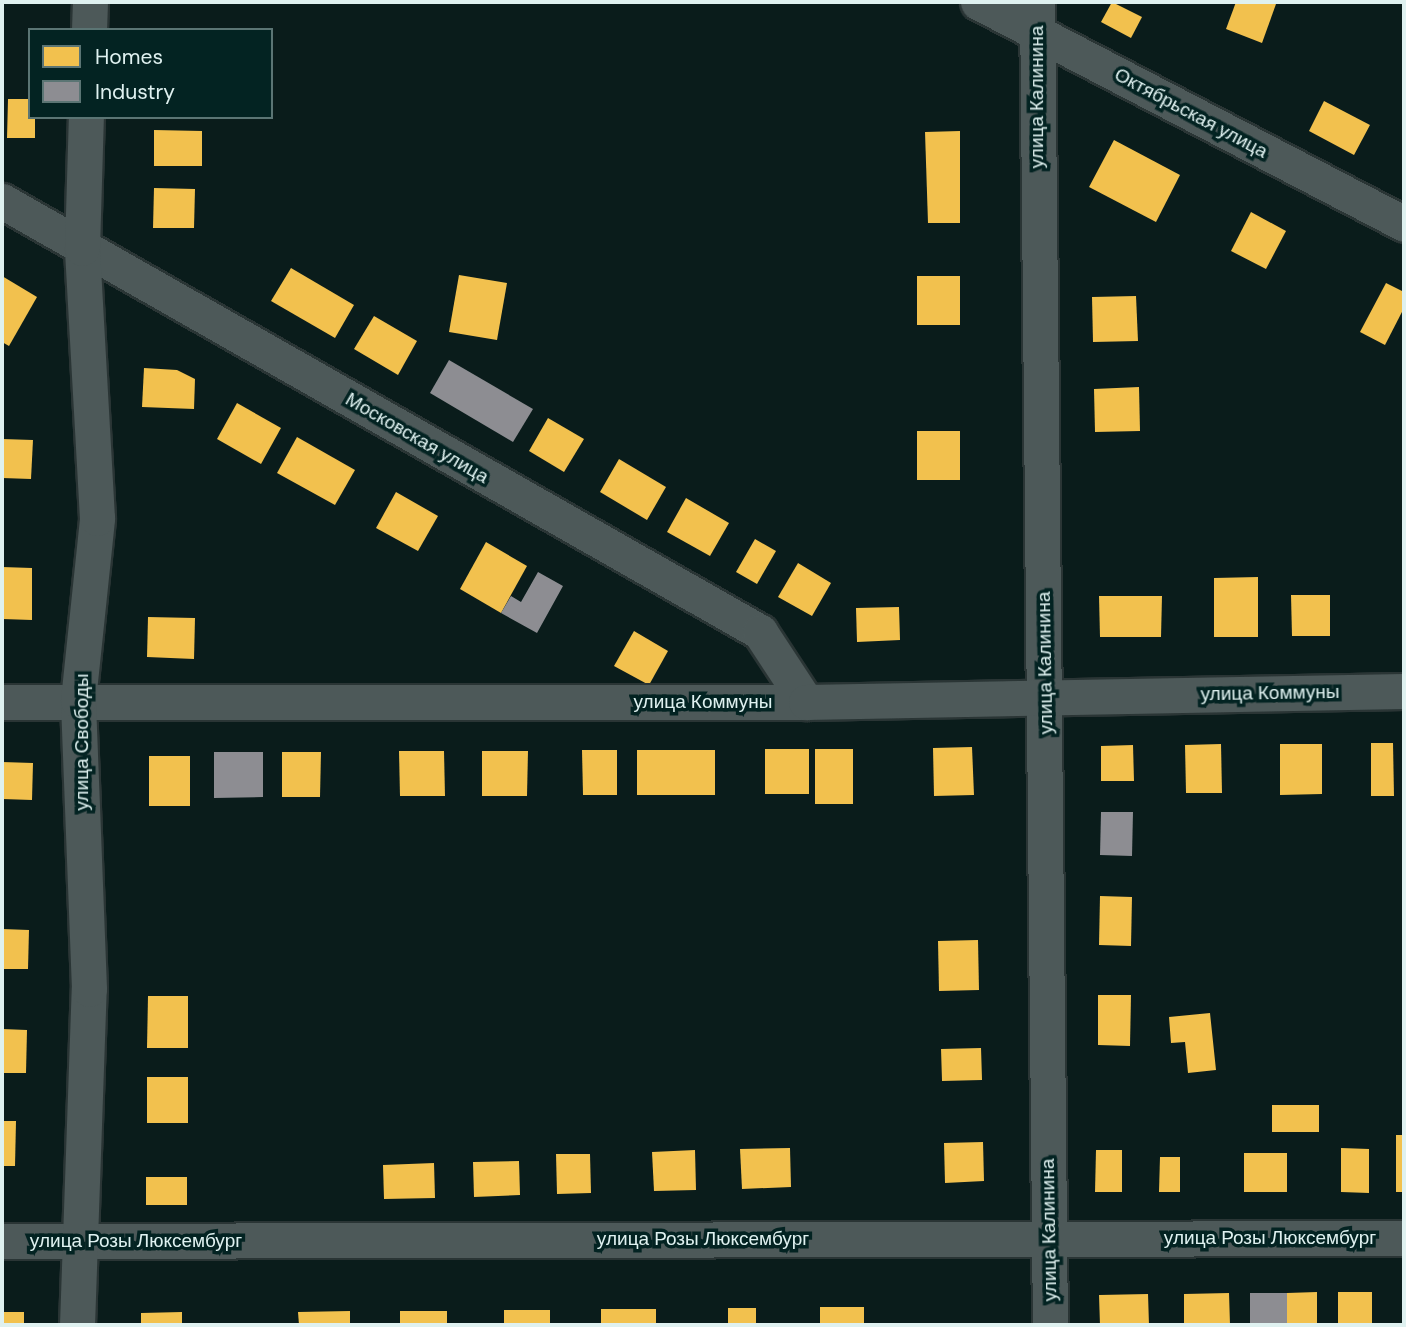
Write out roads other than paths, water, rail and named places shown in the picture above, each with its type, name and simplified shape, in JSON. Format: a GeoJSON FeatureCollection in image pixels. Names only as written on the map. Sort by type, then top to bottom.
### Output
{"type":"FeatureCollection","features":[{"type":"Feature","properties":{"kind":"street"},"geometry":{"type":"LineString","coordinates":[[89,28],[90,2]]}},
{"type":"Feature","properties":{"kind":"street","name":"Октябрьская улица"},"geometry":{"type":"LineString","coordinates":[[978,2],[1037,17],[1404,224]]}},
{"type":"Feature","properties":{"kind":"street","name":"улица Калинина"},"geometry":{"type":"LineString","coordinates":[[1037,17],[1046,695],[1050,1325]]}},
{"type":"Feature","properties":{"kind":"street","name":"улица Свободы"},"geometry":{"type":"LineString","coordinates":[[77,1325],[89,989],[78,700],[97,518],[82,248],[86,119]]}},
{"type":"Feature","properties":{"kind":"street","name":"Московская улица"},"geometry":{"type":"LineString","coordinates":[[2,201],[760,632],[806,702]]}},
{"type":"Feature","properties":{"kind":"street","name":"улица Коммуны"},"geometry":{"type":"LineString","coordinates":[[2,702],[806,702],[1046,695],[1404,691]]}},
{"type":"Feature","properties":{"kind":"street","name":"улица Розы Люксембург"},"geometry":{"type":"LineString","coordinates":[[2,1241],[1404,1238]]}}]}
